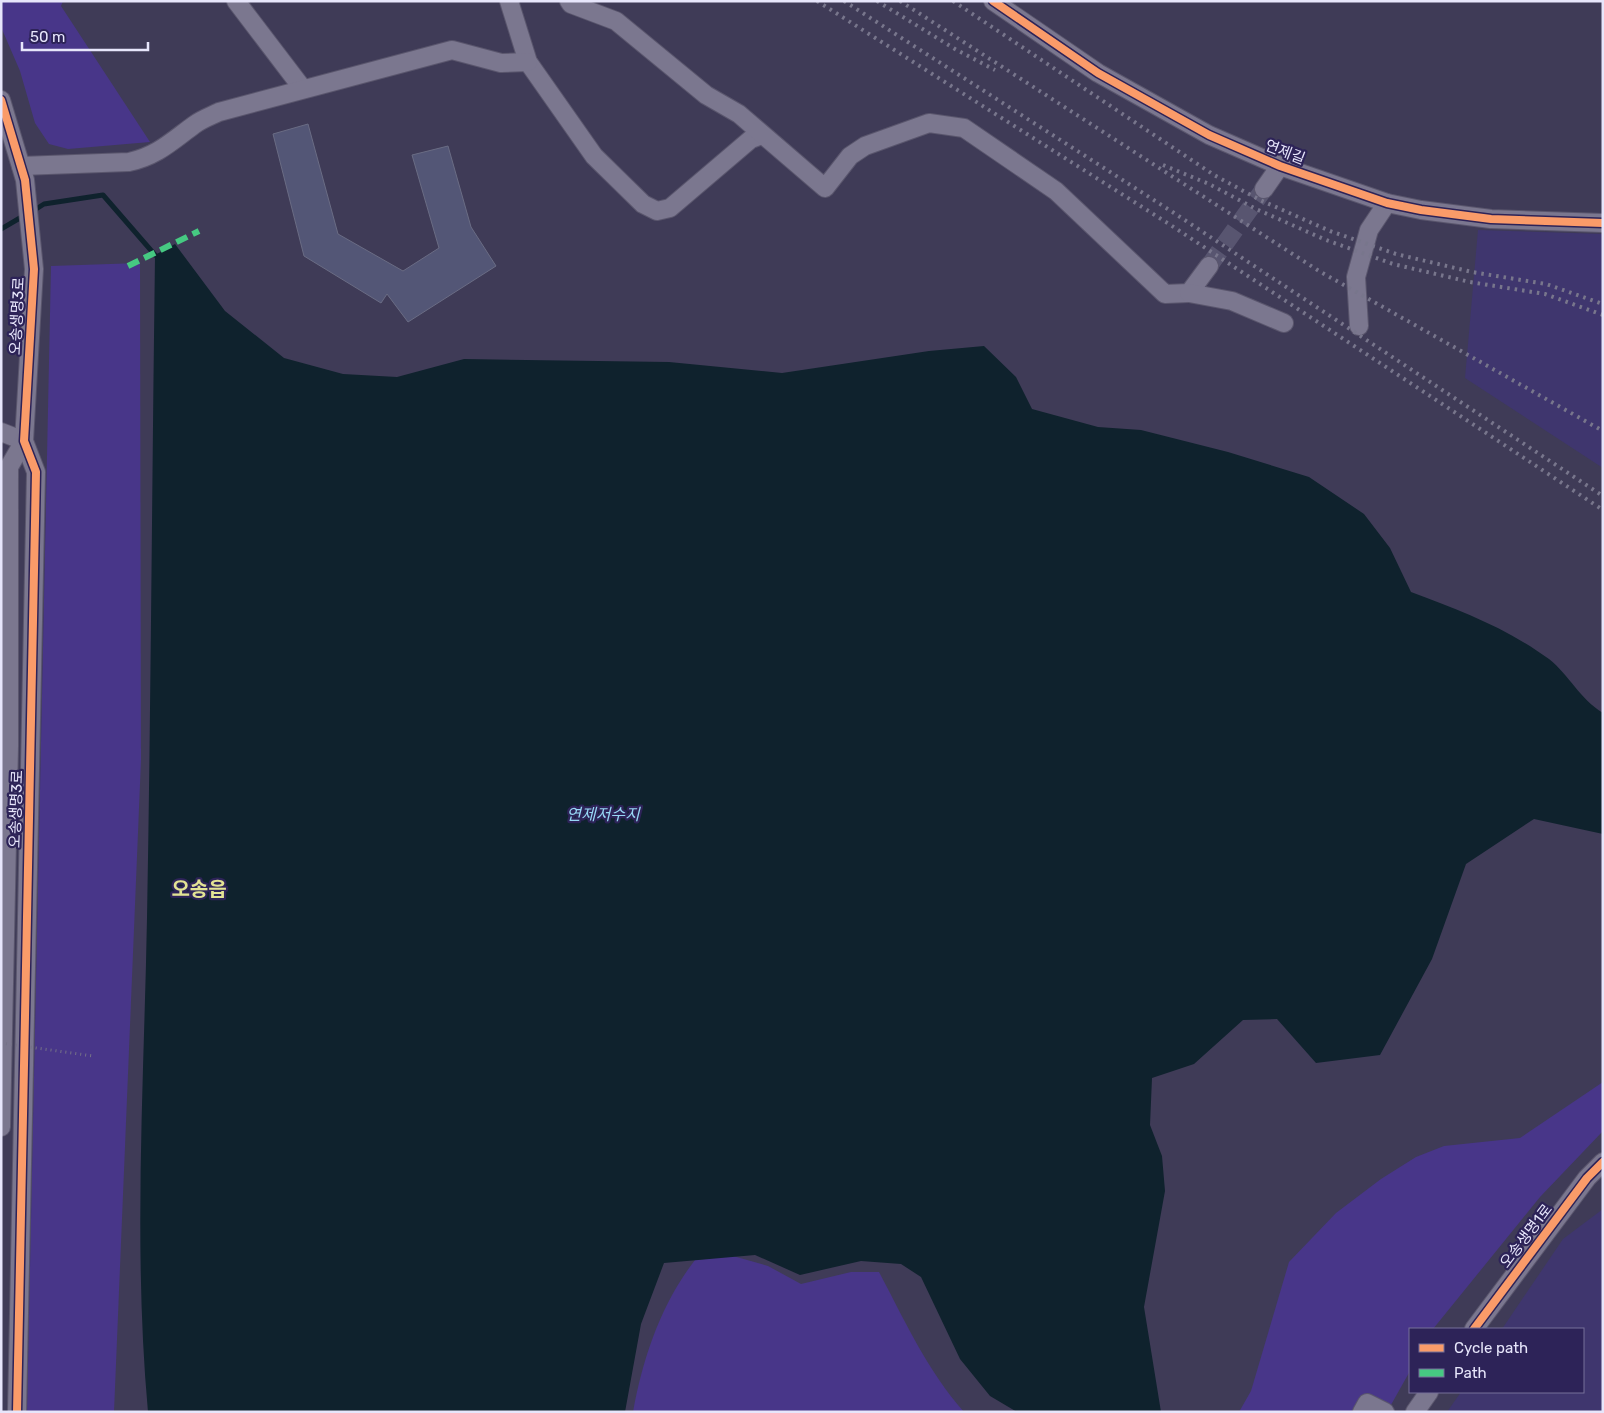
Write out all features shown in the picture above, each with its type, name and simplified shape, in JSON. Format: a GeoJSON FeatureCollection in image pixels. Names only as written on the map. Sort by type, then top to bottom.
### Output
{"type":"FeatureCollection","features":[{"type":"Feature","properties":{"kind":"street"},"geometry":{"type":"LineString","coordinates":[[236,1],[303,89]]}},
{"type":"Feature","properties":{"kind":"street"},"geometry":{"type":"LineString","coordinates":[[509,1],[528,62],[594,156],[643,204],[657,211],[670,208],[751,139],[762,134]]}},
{"type":"Feature","properties":{"kind":"street"},"geometry":{"type":"LineString","coordinates":[[569,1],[571,4],[616,21],[706,95],[739,114],[825,188],[850,156],[865,146],[929,123],[964,128],[1056,191],[1165,294],[1189,293],[1232,301],[1284,323]]}},
{"type":"Feature","properties":{"kind":"street","name":"연제길"},"geometry":{"type":"LineString","coordinates":[[993,1],[1098,73],[1209,135],[1280,166],[1387,203],[1421,210],[1492,218],[1603,223]]}},
{"type":"Feature","properties":{"kind":"street"},"geometry":{"type":"LineString","coordinates":[[1,100],[23,173],[146,159],[162,151],[196,123],[220,112],[452,50],[502,63],[528,62]]}},
{"type":"Feature","properties":{"kind":"street"},"geometry":{"type":"LineString","coordinates":[[1264,189],[1280,166]]}},
{"type":"Feature","properties":{"kind":"street","name":"오송생명3로"},"geometry":{"type":"LineString","coordinates":[[17,1412],[36,472],[24,441],[34,268],[23,173]]}},
{"type":"Feature","properties":{"kind":"street"},"geometry":{"type":"LineString","coordinates":[[1359,326],[1356,278],[1369,230],[1387,203]]}},
{"type":"Feature","properties":{"kind":"street"},"geometry":{"type":"LineString","coordinates":[[1189,293],[1209,266]]}},
{"type":"Feature","properties":{"kind":"street"},"geometry":{"type":"LineString","coordinates":[[1,432],[24,441]]}},
{"type":"Feature","properties":{"kind":"street","name":"오송생명3로"},"geometry":{"type":"LineString","coordinates":[[1,1128],[9,736],[9,467],[24,441]]}},
{"type":"Feature","properties":{"kind":"street","name":"오송생명1로"},"geometry":{"type":"LineString","coordinates":[[1475,1328],[1587,1178],[1603,1162]]}},
{"type":"Feature","properties":{"kind":"street"},"geometry":{"type":"LineString","coordinates":[[1415,1412],[1428,1393]]}},
{"type":"Feature","properties":{"kind":"street"},"geometry":{"type":"LineString","coordinates":[[1362,1412],[1367,1403],[1385,1412]]}},
{"type":"Feature","properties":{"kind":"path"},"geometry":{"type":"LineString","coordinates":[[1,1043],[93,1056]]}},
{"type":"Feature","properties":{"kind":"shaded area"},"geometry":{"type":"Polygon","coordinates":[[[1,1],[63,1],[61,6],[150,142],[68,149],[49,144],[35,123],[20,71],[1,27],[1,1]]]}},
{"type":"Feature","properties":{"kind":"shaded area"},"geometry":{"type":"Polygon","coordinates":[[[1478,230],[1603,234],[1603,468],[1465,378],[1478,230]]]}},
{"type":"Feature","properties":{"kind":"shaded area"},"geometry":{"type":"Polygon","coordinates":[[[140,263],[141,760],[114,1412],[27,1412],[51,266],[140,263]]]}},
{"type":"Feature","properties":{"kind":"shaded area"},"geometry":{"type":"Polygon","coordinates":[[[1603,1082],[1603,1131],[1540,1197],[1434,1328],[1409,1328],[1409,1373],[1387,1412],[1239,1412],[1251,1391],[1289,1262],[1336,1213],[1381,1179],[1416,1157],[1444,1146],[1520,1138],[1603,1082]]]}},
{"type":"Feature","properties":{"kind":"shaded area"},"geometry":{"type":"Polygon","coordinates":[[[1603,1209],[1603,1412],[1447,1412],[1460,1393],[1584,1393],[1584,1328],[1503,1328],[1563,1239],[1603,1209]]]}},
{"type":"Feature","properties":{"kind":"shaded area"},"geometry":{"type":"Polygon","coordinates":[[[733,1256],[768,1266],[801,1284],[851,1272],[879,1272],[928,1362],[964,1412],[633,1412],[642,1371],[655,1332],[672,1295],[683,1277],[695,1260],[733,1256]]]}},
{"type":"Feature","properties":{"kind":"water","name":"연제저수지"},"geometry":{"type":"Polygon","coordinates":[[[175,244],[225,311],[284,358],[343,374],[397,377],[464,359],[669,362],[782,373],[929,351],[984,346],[1016,377],[1032,409],[1098,427],[1141,430],[1228,452],[1309,477],[1364,514],[1390,548],[1411,592],[1482,621],[1532,648],[1556,665],[1588,701],[1603,713],[1603,834],[1534,819],[1466,864],[1432,959],[1380,1055],[1316,1063],[1277,1019],[1243,1020],[1194,1064],[1152,1078],[1150,1125],[1162,1156],[1165,1191],[1144,1307],[1161,1412],[1017,1412],[990,1396],[960,1359],[921,1277],[901,1264],[861,1261],[800,1275],[755,1255],[664,1263],[641,1324],[625,1412],[148,1412],[141,1289],[140,1227],[147,918],[155,255],[175,244]]]}},
{"type":"Feature","properties":{"kind":"building"},"geometry":{"type":"Polygon","coordinates":[[[308,124],[338,234],[403,271],[439,248],[412,155],[448,146],[471,227],[496,266],[408,322],[387,294],[381,303],[304,256],[273,134],[308,124]]]}},
{"type":"Feature","properties":{"kind":"waterway"},"geometry":{"type":"LineString","coordinates":[[33,211],[44,204],[103,195],[155,255]]}},
{"type":"Feature","properties":{"kind":"waterway"},"geometry":{"type":"LineString","coordinates":[[1,229],[25,215]]}},
{"type":"Feature","properties":{"kind":"tunnel"},"geometry":{"type":"LineString","coordinates":[[1209,266],[1264,189]]}},
{"type":"Feature","properties":{"kind":"railway"},"geometry":{"type":"LineString","coordinates":[[817,1],[1169,224],[1603,510]]}},
{"type":"Feature","properties":{"kind":"railway"},"geometry":{"type":"LineString","coordinates":[[844,1],[1174,213],[1603,496]]}},
{"type":"Feature","properties":{"kind":"railway"},"geometry":{"type":"LineString","coordinates":[[877,1],[955,49],[995,70]]}},
{"type":"Feature","properties":{"kind":"railway"},"geometry":{"type":"LineString","coordinates":[[900,1],[1319,271],[1603,431]]}},
{"type":"Feature","properties":{"kind":"railway"},"geometry":{"type":"LineString","coordinates":[[953,1],[1214,175],[1260,200],[1330,231],[1396,254],[1472,272],[1546,284],[1603,304]]}},
{"type":"Feature","properties":{"kind":"railway"},"geometry":{"type":"LineString","coordinates":[[1163,165],[1209,184],[1256,209],[1326,240],[1393,264],[1470,282],[1545,294],[1603,315]]}},
{"type":"Feature","properties":{"kind":"marked path"},"geometry":{"type":"LineString","coordinates":[[128,266],[199,231]]}},
{"type":"Feature","properties":{"kind":"cycle path"},"geometry":{"type":"LineString","coordinates":[[993,1],[1098,73],[1209,135],[1280,166],[1387,203],[1421,210],[1491,219],[1603,223]]}},
{"type":"Feature","properties":{"kind":"cycle path"},"geometry":{"type":"LineString","coordinates":[[1,100],[25,180],[34,269],[24,441],[36,472],[17,1412]]}},
{"type":"Feature","properties":{"kind":"cycle path"},"geometry":{"type":"LineString","coordinates":[[1475,1328],[1587,1178],[1603,1162]]}},
{"type":"Feature","properties":{"kind":"district","name":"오송읍"},"geometry":{"type":"Point","coordinates":[199,889]}}]}
